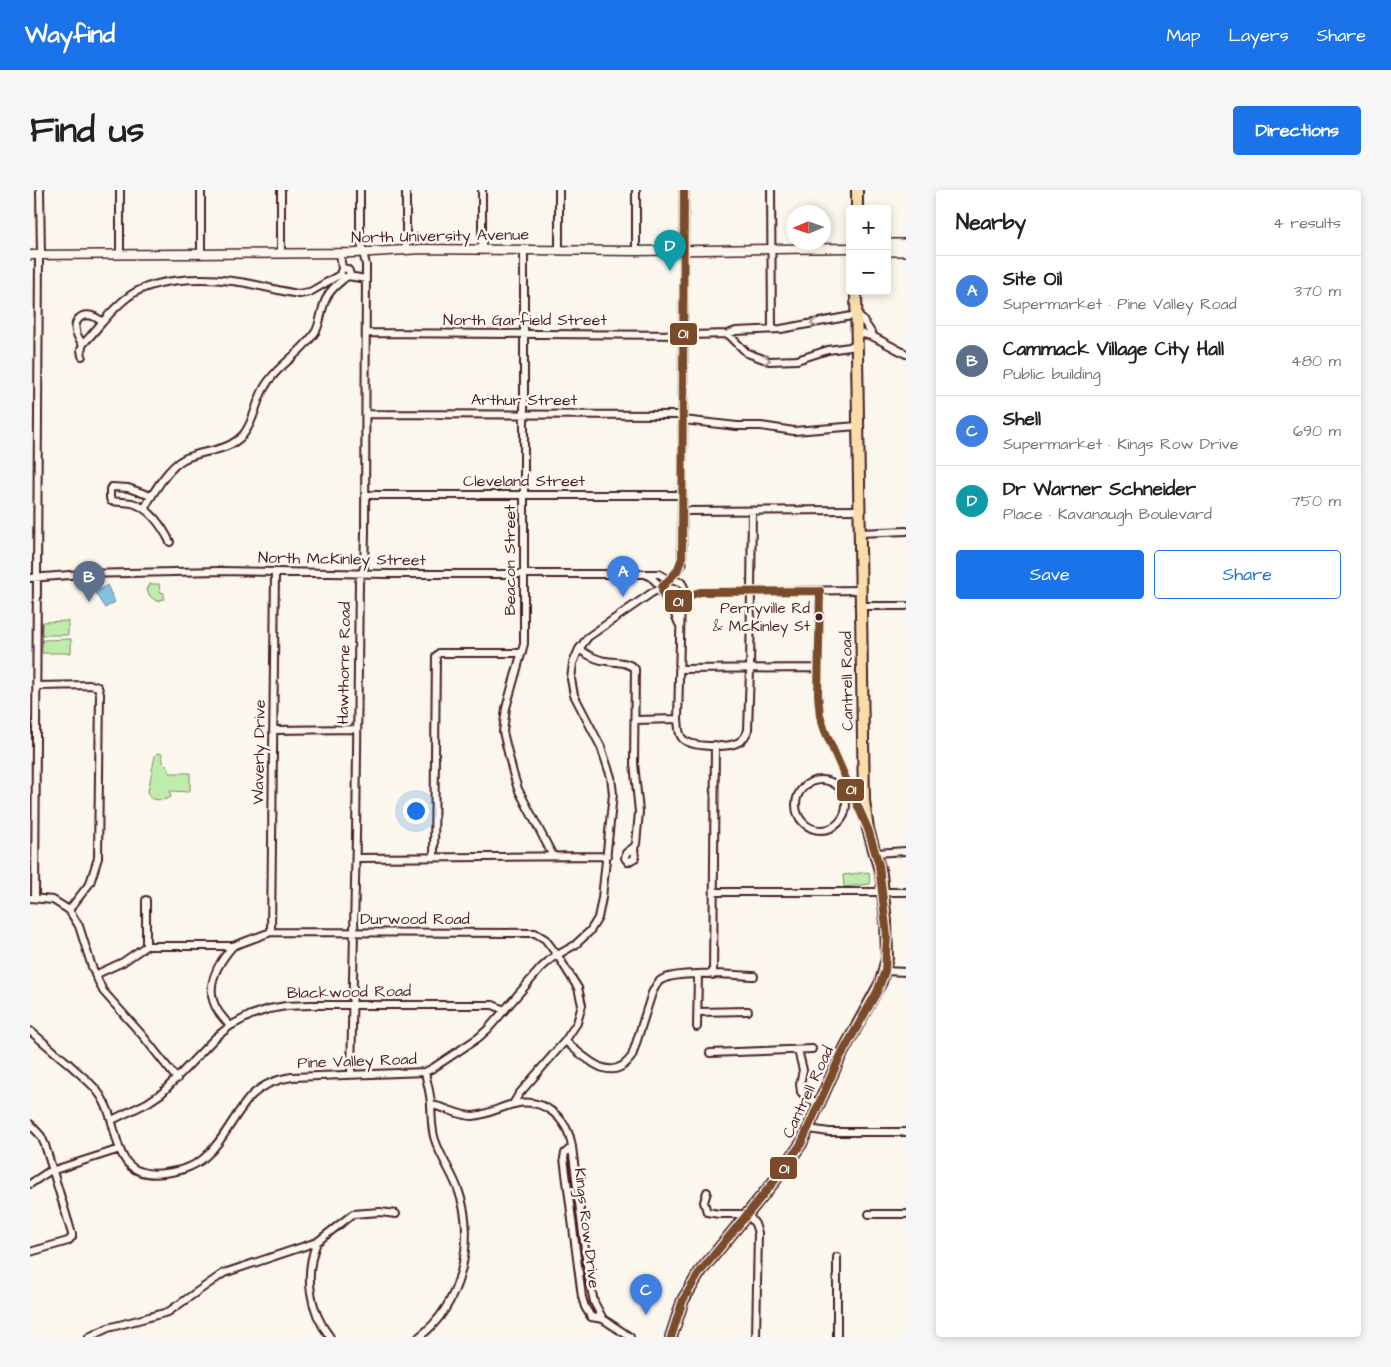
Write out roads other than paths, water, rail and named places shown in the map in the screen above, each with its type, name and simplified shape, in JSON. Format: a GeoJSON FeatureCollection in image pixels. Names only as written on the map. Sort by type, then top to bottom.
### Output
{"type":"FeatureCollection","features":[{"type":"Feature","properties":{"kind":"main road"},"geometry":{"type":"LineString","coordinates":[[857,190],[857,205]]}},
{"type":"Feature","properties":{"kind":"main road"},"geometry":{"type":"LineString","coordinates":[[891,244],[906,244]]}},
{"type":"Feature","properties":{"kind":"main road"},"geometry":{"type":"LineString","coordinates":[[891,251],[906,251]]}},
{"type":"Feature","properties":{"kind":"main road","name":"Cantrell Road"},"geometry":{"type":"LineString","coordinates":[[671,1337],[677,1314],[691,1286],[703,1268],[795,1153],[809,1129],[838,1058],[876,992],[885,970],[887,936],[883,891],[876,852],[868,829],[864,802],[856,295]]}},
{"type":"Feature","properties":{"kind":"street"},"geometry":{"type":"LineString","coordinates":[[40,190],[37,686],[32,898],[54,900],[69,910],[79,926],[95,975],[106,996],[143,1036],[177,1079]]}},
{"type":"Feature","properties":{"kind":"street"},"geometry":{"type":"LineString","coordinates":[[120,190],[120,254]]}},
{"type":"Feature","properties":{"kind":"street"},"geometry":{"type":"LineString","coordinates":[[201,190],[201,253]]}},
{"type":"Feature","properties":{"kind":"street"},"geometry":{"type":"LineString","coordinates":[[281,190],[281,253]]}},
{"type":"Feature","properties":{"kind":"street","name":"Hawthorne Road"},"geometry":{"type":"LineString","coordinates":[[352,1074],[359,582],[364,566],[366,414],[366,279],[364,252],[360,238],[360,190]]}},
{"type":"Feature","properties":{"kind":"street"},"geometry":{"type":"LineString","coordinates":[[406,190],[406,250]]}},
{"type":"Feature","properties":{"kind":"street"},"geometry":{"type":"LineString","coordinates":[[482,190],[482,249]]}},
{"type":"Feature","properties":{"kind":"street"},"geometry":{"type":"LineString","coordinates":[[559,190],[559,249]]}},
{"type":"Feature","properties":{"kind":"street"},"geometry":{"type":"LineString","coordinates":[[636,190],[636,251]]}},
{"type":"Feature","properties":{"kind":"street"},"geometry":{"type":"LineString","coordinates":[[684,190],[682,564],[685,589],[682,599],[680,627],[678,719],[681,736],[686,742],[695,745],[736,744],[746,734],[750,670],[752,511]]}},
{"type":"Feature","properties":{"kind":"street"},"geometry":{"type":"LineString","coordinates":[[771,190],[772,330]]}},
{"type":"Feature","properties":{"kind":"street","name":"North University Avenue"},"geometry":{"type":"LineString","coordinates":[[30,255],[340,253],[482,249],[636,251],[846,248]]}},
{"type":"Feature","properties":{"kind":"street","name":"Beacon Street"},"geometry":{"type":"LineString","coordinates":[[524,250],[524,641],[506,708],[503,732],[512,773],[518,790],[553,856]]}},
{"type":"Feature","properties":{"kind":"street"},"geometry":{"type":"LineString","coordinates":[[144,508],[169,472],[180,461],[227,447],[242,436],[250,426],[263,389],[267,383],[306,345],[315,332],[326,298],[344,274],[340,253]]}},
{"type":"Feature","properties":{"kind":"street"},"geometry":{"type":"LineString","coordinates":[[82,356],[83,344],[128,296],[163,282],[224,280],[296,294],[310,292],[344,274],[366,279]]}},
{"type":"Feature","properties":{"kind":"street"},"geometry":{"type":"LineString","coordinates":[[310,292],[326,298]]}},
{"type":"Feature","properties":{"kind":"street"},"geometry":{"type":"LineString","coordinates":[[83,344],[75,332],[75,325],[78,319],[90,315],[102,322]]}},
{"type":"Feature","properties":{"kind":"street"},"geometry":{"type":"LineString","coordinates":[[857,315],[863,320],[874,337]]}},
{"type":"Feature","properties":{"kind":"street","name":"North Garfield Street"},"geometry":{"type":"LineString","coordinates":[[366,333],[728,334],[736,330],[772,330],[857,315]]}},
{"type":"Feature","properties":{"kind":"street"},"geometry":{"type":"LineString","coordinates":[[857,332],[874,337],[906,354]]}},
{"type":"Feature","properties":{"kind":"street"},"geometry":{"type":"LineString","coordinates":[[728,334],[747,353],[769,361],[797,360],[828,350],[857,346]]}},
{"type":"Feature","properties":{"kind":"street","name":"Arthur Street"},"geometry":{"type":"LineString","coordinates":[[366,414],[683,417],[730,425],[761,426],[794,431],[858,426]]}},
{"type":"Feature","properties":{"kind":"street"},"geometry":{"type":"LineString","coordinates":[[151,496],[125,487],[112,487],[110,489],[111,502],[132,503],[144,508],[162,526],[170,542]]}},
{"type":"Feature","properties":{"kind":"street","name":"Cleveland Street"},"geometry":{"type":"LineString","coordinates":[[365,495],[682,495]]}},
{"type":"Feature","properties":{"kind":"street"},"geometry":{"type":"LineString","coordinates":[[682,511],[860,510]]}},
{"type":"Feature","properties":{"kind":"street"},"geometry":{"type":"LineString","coordinates":[[860,533],[906,531]]}},
{"type":"Feature","properties":{"kind":"street"},"geometry":{"type":"LineString","coordinates":[[662,588],[682,564]]}},
{"type":"Feature","properties":{"kind":"street","name":"North McKinley Street"},"geometry":{"type":"LineString","coordinates":[[30,578],[148,572],[275,572],[658,574],[670,580]]}},
{"type":"Feature","properties":{"kind":"street","name":"Waverly Drive"},"geometry":{"type":"LineString","coordinates":[[271,932],[275,572]]}},
{"type":"Feature","properties":{"kind":"street"},"geometry":{"type":"LineString","coordinates":[[646,574],[662,588],[680,627]]}},
{"type":"Feature","properties":{"kind":"street"},"geometry":{"type":"LineString","coordinates":[[670,580],[678,580],[701,592]]}},
{"type":"Feature","properties":{"kind":"street","name":"Pine Valley Road"},"geometry":{"type":"LineString","coordinates":[[30,1031],[98,1092],[112,1120],[120,1149],[127,1164],[132,1169],[142,1173],[162,1174],[184,1169],[198,1162],[211,1151],[246,1101],[260,1088],[286,1078],[425,1072],[446,1061],[478,1038],[547,962],[581,941],[596,922],[602,898],[613,804],[613,784],[601,747],[574,695],[572,671],[579,649],[595,632],[653,592],[662,588]]}},
{"type":"Feature","properties":{"kind":"street"},"geometry":{"type":"LineString","coordinates":[[644,600],[654,598],[678,602],[701,592],[861,590]]}},
{"type":"Feature","properties":{"kind":"street"},"geometry":{"type":"LineString","coordinates":[[820,591],[818,705],[821,721],[868,829]]}},
{"type":"Feature","properties":{"kind":"street"},"geometry":{"type":"LineString","coordinates":[[861,606],[906,606]]}},
{"type":"Feature","properties":{"kind":"street"},"geometry":{"type":"LineString","coordinates":[[579,649],[600,660],[633,666],[635,669],[635,780],[639,812],[636,844],[634,847]]}},
{"type":"Feature","properties":{"kind":"street"},"geometry":{"type":"LineString","coordinates":[[434,858],[436,656],[439,653],[522,653]]}},
{"type":"Feature","properties":{"kind":"street"},"geometry":{"type":"LineString","coordinates":[[680,669],[750,670],[819,668]]}},
{"type":"Feature","properties":{"kind":"street"},"geometry":{"type":"LineString","coordinates":[[37,686],[91,685],[98,687],[100,694],[98,858],[90,883],[69,910]]}},
{"type":"Feature","properties":{"kind":"street"},"geometry":{"type":"LineString","coordinates":[[636,720],[678,719]]}},
{"type":"Feature","properties":{"kind":"street"},"geometry":{"type":"LineString","coordinates":[[273,730],[357,729]]}},
{"type":"Feature","properties":{"kind":"street"},"geometry":{"type":"LineString","coordinates":[[713,975],[715,745]]}},
{"type":"Feature","properties":{"kind":"street"},"geometry":{"type":"LineString","coordinates":[[818,780],[830,781],[835,784],[843,793],[846,804],[842,819],[829,829],[822,830],[806,826],[797,814],[795,806],[796,798],[802,788],[812,781],[818,780]]}},
{"type":"Feature","properties":{"kind":"street"},"geometry":{"type":"LineString","coordinates":[[846,804],[856,801]]}},
{"type":"Feature","properties":{"kind":"street"},"geometry":{"type":"LineString","coordinates":[[876,852],[890,850],[906,851]]}},
{"type":"Feature","properties":{"kind":"street"},"geometry":{"type":"LineString","coordinates":[[356,858],[607,856]]}},
{"type":"Feature","properties":{"kind":"street"},"geometry":{"type":"LineString","coordinates":[[714,892],[906,892]]}},
{"type":"Feature","properties":{"kind":"street"},"geometry":{"type":"LineString","coordinates":[[95,975],[123,962],[146,946],[146,900]]}},
{"type":"Feature","properties":{"kind":"street","name":"Durwood Road"},"geometry":{"type":"LineString","coordinates":[[146,946],[233,946],[271,932],[529,932],[538,934],[545,939],[558,956],[578,988],[582,1000],[579,1020],[565,1041],[519,1094],[513,1104]]}},
{"type":"Feature","properties":{"kind":"street"},"geometry":{"type":"LineString","coordinates":[[230,1026],[217,1009],[213,989],[218,966],[233,946]]}},
{"type":"Feature","properties":{"kind":"street"},"geometry":{"type":"LineString","coordinates":[[885,970],[906,972]]}},
{"type":"Feature","properties":{"kind":"street"},"geometry":{"type":"LineString","coordinates":[[697,1027],[698,975]]}},
{"type":"Feature","properties":{"kind":"street"},"geometry":{"type":"LineString","coordinates":[[565,1041],[600,1068],[614,1069],[623,1066],[634,1053],[650,1000],[658,982],[673,976],[754,976]]}},
{"type":"Feature","properties":{"kind":"street","name":"Blackwood Road"},"geometry":{"type":"LineString","coordinates":[[112,1120],[147,1104],[162,1093],[215,1038],[230,1026],[251,1015],[280,1007],[352,1005],[493,1005],[504,1010]]}},
{"type":"Feature","properties":{"kind":"street"},"geometry":{"type":"LineString","coordinates":[[698,1012],[748,1011]]}},
{"type":"Feature","properties":{"kind":"street"},"geometry":{"type":"LineString","coordinates":[[710,1053],[812,1049]]}},
{"type":"Feature","properties":{"kind":"street"},"geometry":{"type":"LineString","coordinates":[[798,1050],[803,1070],[800,1084],[801,1092],[807,1098],[820,1104]]}},
{"type":"Feature","properties":{"kind":"street"},"geometry":{"type":"LineString","coordinates":[[419,1337],[436,1321],[451,1297],[462,1266],[466,1238],[463,1204],[456,1182],[435,1140],[432,1125],[432,1105],[425,1072]]}},
{"type":"Feature","properties":{"kind":"street","name":"Kings Row Drive"},"geometry":{"type":"LineString","coordinates":[[432,1105],[471,1116],[485,1114],[513,1104],[536,1104],[555,1112],[566,1128],[572,1147],[565,1153],[564,1158],[582,1297],[591,1317],[602,1319],[630,1337]]}},
{"type":"Feature","properties":{"kind":"street"},"geometry":{"type":"LineString","coordinates":[[30,1124],[41,1136],[68,1217],[72,1237],[68,1241],[30,1252]]}},
{"type":"Feature","properties":{"kind":"street"},"geometry":{"type":"LineString","coordinates":[[809,1129],[830,1132],[906,1132]]}},
{"type":"Feature","properties":{"kind":"street"},"geometry":{"type":"LineString","coordinates":[[572,1147],[592,1296],[602,1319]]}},
{"type":"Feature","properties":{"kind":"street"},"geometry":{"type":"LineString","coordinates":[[30,1184],[53,1170],[120,1149]]}},
{"type":"Feature","properties":{"kind":"street"},"geometry":{"type":"LineString","coordinates":[[707,1192],[704,1204],[705,1210],[709,1213],[748,1214],[755,1224],[758,1233],[756,1337]]}},
{"type":"Feature","properties":{"kind":"street"},"geometry":{"type":"LineString","coordinates":[[89,1337],[108,1328],[168,1312],[224,1273],[317,1242],[353,1214],[380,1212],[396,1214]]}},
{"type":"Feature","properties":{"kind":"street"},"geometry":{"type":"LineString","coordinates":[[869,1214],[906,1214]]}},
{"type":"Feature","properties":{"kind":"street"},"geometry":{"type":"LineString","coordinates":[[317,1242],[313,1251],[310,1269],[310,1291],[316,1314],[330,1337]]}},
{"type":"Feature","properties":{"kind":"street"},"geometry":{"type":"LineString","coordinates":[[837,1257],[837,1337]]}},
{"type":"Feature","properties":{"kind":"water"},"geometry":{"type":"Polygon","coordinates":[[[107,585],[115,602],[105,608],[95,593],[107,585]]]}},
{"type":"Feature","properties":{"kind":"place","name":"Dr Warner Schneider"},"geometry":{"type":"Point","coordinates":[670,271]}},
{"type":"Feature","properties":{"kind":"place","name":"Site Oil"},"geometry":{"type":"Point","coordinates":[623,597]}},
{"type":"Feature","properties":{"kind":"place","name":"Cammack Village City Hall"},"geometry":{"type":"Point","coordinates":[89,602]}},
{"type":"Feature","properties":{"kind":"place","name":"Perryville Rd & McKinley St"},"geometry":{"type":"Point","coordinates":[819,617]}},
{"type":"Feature","properties":{"kind":"place","name":"Shell"},"geometry":{"type":"Point","coordinates":[646,1315]}}]}
